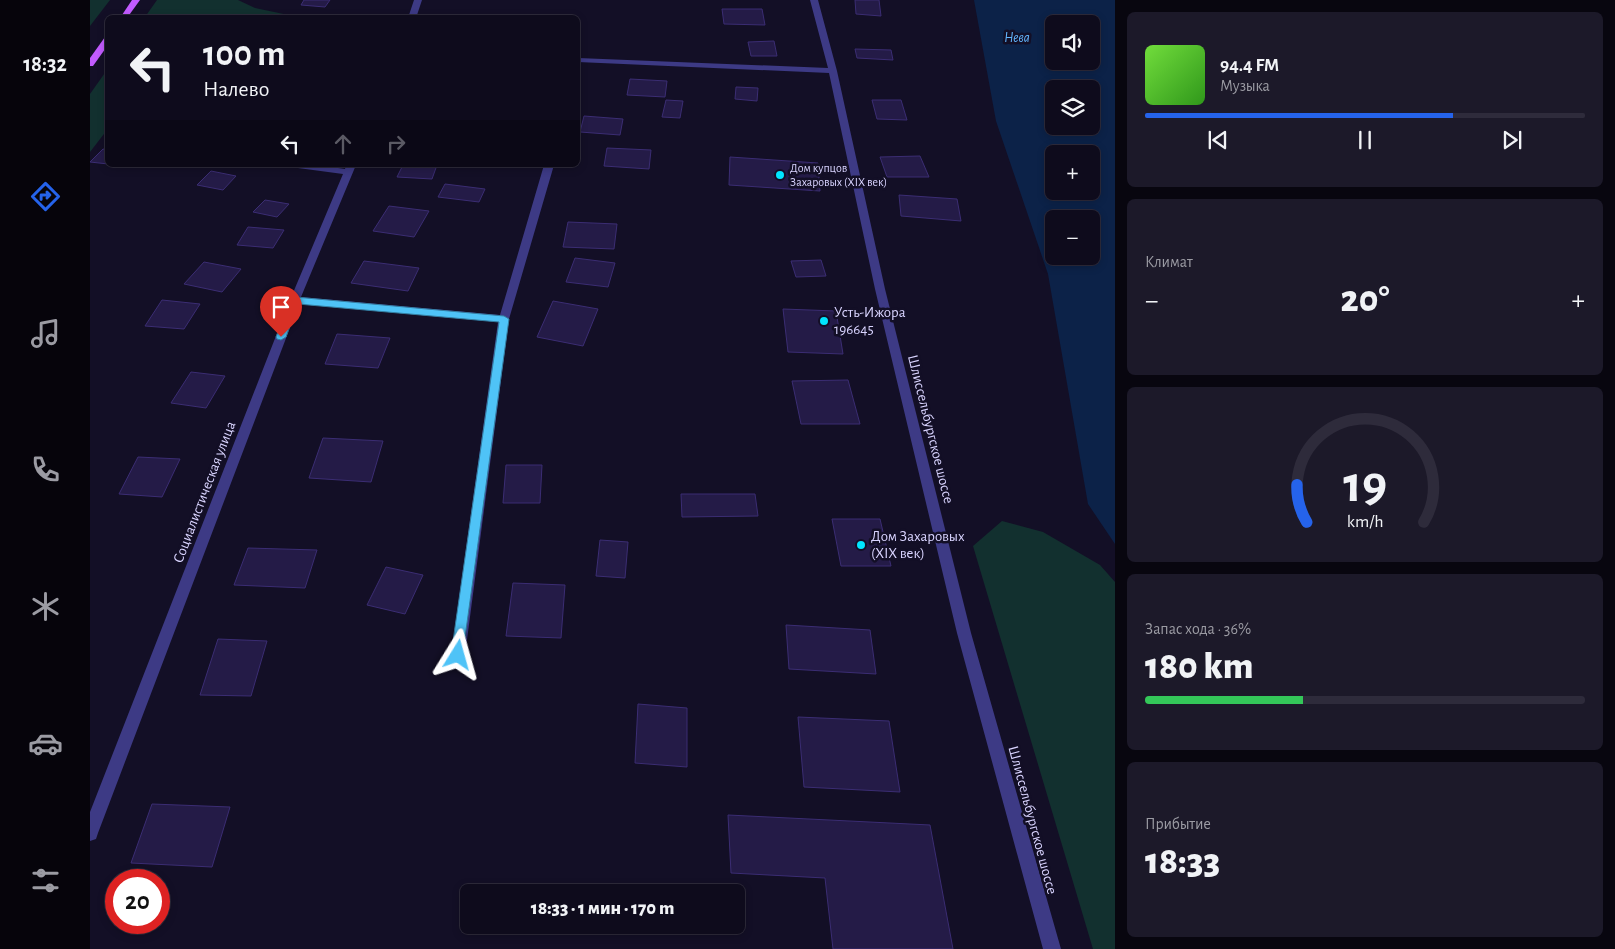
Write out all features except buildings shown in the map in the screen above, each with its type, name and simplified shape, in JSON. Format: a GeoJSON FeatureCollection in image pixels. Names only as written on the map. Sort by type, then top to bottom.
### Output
{"type":"FeatureCollection","features":[{"type":"Feature","properties":{"kind":"main road"},"geometry":{"type":"LineString","coordinates":[[125,15],[136,0]]}},
{"type":"Feature","properties":{"kind":"main road"},"geometry":{"type":"LineString","coordinates":[[90,64],[105,43]]}},
{"type":"Feature","properties":{"kind":"street"},"geometry":{"type":"LineString","coordinates":[[413,15],[418,0]]}},
{"type":"Feature","properties":{"kind":"street","name":"Шлиссельбургское шоссе"},"geometry":{"type":"LineString","coordinates":[[814,0],[833,71],[882,299],[964,633],[1052,949]]}},
{"type":"Feature","properties":{"kind":"street"},"geometry":{"type":"LineString","coordinates":[[580,60],[833,71]]}},
{"type":"Feature","properties":{"kind":"street"},"geometry":{"type":"LineString","coordinates":[[332,167],[349,168]]}},
{"type":"Feature","properties":{"kind":"street"},"geometry":{"type":"LineString","coordinates":[[458,655],[504,319],[548,167]]}},
{"type":"Feature","properties":{"kind":"street","name":"Социалистическая улица"},"geometry":{"type":"LineString","coordinates":[[90,833],[295,300],[349,168]]}},
{"type":"Feature","properties":{"kind":"street"},"geometry":{"type":"LineString","coordinates":[[295,300],[504,319]]}},
{"type":"Feature","properties":{"kind":"green space"},"geometry":{"type":"Polygon","coordinates":[[[90,0],[110,0],[90,26],[90,0]]]}},
{"type":"Feature","properties":{"kind":"green space"},"geometry":{"type":"Polygon","coordinates":[[[157,0],[238,0],[255,8],[288,15],[146,15],[157,0]]]}},
{"type":"Feature","properties":{"kind":"green space"},"geometry":{"type":"Polygon","coordinates":[[[105,73],[105,133],[90,152],[90,94],[105,73]]]}},
{"type":"Feature","properties":{"kind":"green space"},"geometry":{"type":"Polygon","coordinates":[[[1002,521],[1043,532],[1100,565],[1115,582],[1115,949],[1093,949],[973,546],[1002,521]]]}},
{"type":"Feature","properties":{"kind":"water","name":"Нева"},"geometry":{"type":"Polygon","coordinates":[[[974,0],[1115,0],[1115,544],[1088,504],[1048,274],[996,121],[974,0]]]}},
{"type":"Feature","properties":{"kind":"place","name":"Дом купцов Захаровых (XIX век)"},"geometry":{"type":"Point","coordinates":[780,175]}},
{"type":"Feature","properties":{"kind":"place","name":"Усть-Ижора 196645"},"geometry":{"type":"Point","coordinates":[824,321]}},
{"type":"Feature","properties":{"kind":"place","name":"Дом Захаровых (XIX век)"},"geometry":{"type":"Point","coordinates":[861,545]}},
{"type":"Feature","properties":{"kind":"route"},"geometry":{"type":"LineString","coordinates":[[281,337],[295,300],[504,319],[458,655]]}}]}
